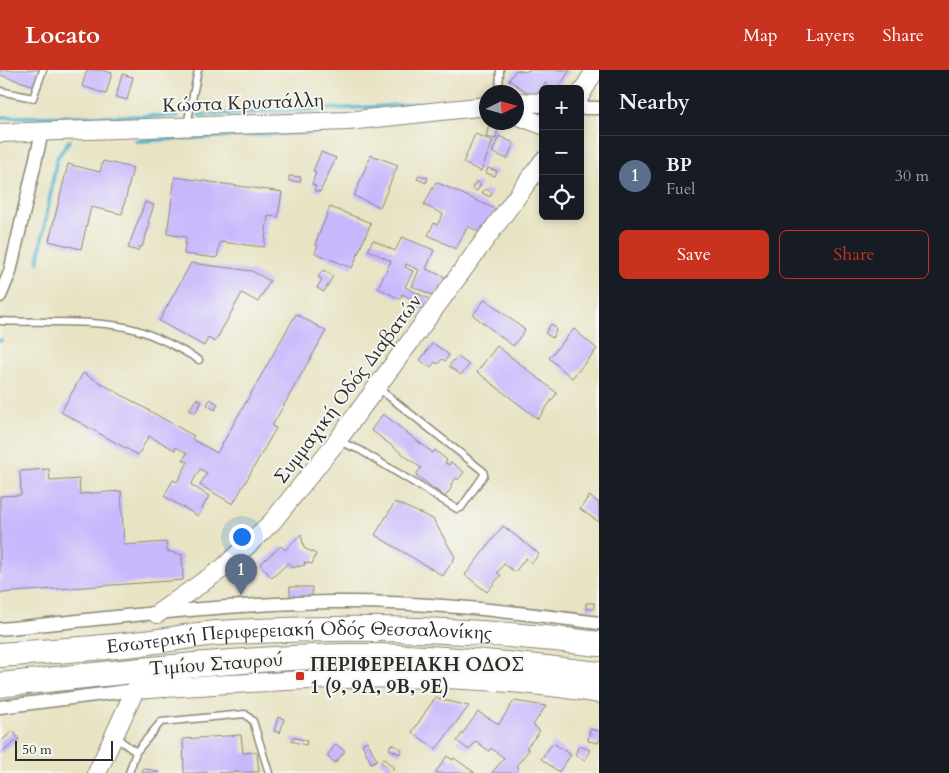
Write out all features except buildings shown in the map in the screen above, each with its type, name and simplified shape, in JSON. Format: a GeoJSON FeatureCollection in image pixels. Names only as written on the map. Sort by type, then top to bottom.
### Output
{"type":"FeatureCollection","features":[{"type":"Feature","properties":{"kind":"highway","name":"Εσωτερική Περιφερειακή Οδός Θεσσαλονίκης"},"geometry":{"type":"LineString","coordinates":[[0,655],[142,643],[216,633],[325,628],[432,628],[530,635],[599,644]]}},
{"type":"Feature","properties":{"kind":"highway","name":"Εσωτερική Περιφερειακή Οδός Θεσσαλονίκης"},"geometry":{"type":"LineString","coordinates":[[0,685],[179,666],[343,656],[454,660],[599,674]]}},
{"type":"Feature","properties":{"kind":"street"},"geometry":{"type":"LineString","coordinates":[[584,89],[595,70]]}},
{"type":"Feature","properties":{"kind":"street"},"geometry":{"type":"LineString","coordinates":[[524,102],[539,103]]}},
{"type":"Feature","properties":{"kind":"street","name":"Κώστα Κρυστάλλη"},"geometry":{"type":"LineString","coordinates":[[0,134],[187,125],[348,121],[479,107]]}},
{"type":"Feature","properties":{"kind":"street"},"geometry":{"type":"LineString","coordinates":[[584,108],[599,108]]}},
{"type":"Feature","properties":{"kind":"street"},"geometry":{"type":"LineString","coordinates":[[524,118],[539,124]]}},
{"type":"Feature","properties":{"kind":"street"},"geometry":{"type":"LineString","coordinates":[[0,296],[10,272],[42,132]]}},
{"type":"Feature","properties":{"kind":"street","name":"Συμμαχική Οδός Διαβατών"},"geometry":{"type":"LineString","coordinates":[[157,614],[223,568],[255,539],[289,502],[337,441],[539,166]]}},
{"type":"Feature","properties":{"kind":"street"},"geometry":{"type":"LineString","coordinates":[[0,629],[184,610],[331,602],[400,603],[468,607],[599,623]]}},
{"type":"Feature","properties":{"kind":"street","name":"Τιμίου Σταυρού"},"geometry":{"type":"LineString","coordinates":[[135,690],[346,678],[478,681],[599,694]]}},
{"type":"Feature","properties":{"kind":"street"},"geometry":{"type":"LineString","coordinates":[[0,707],[135,690]]}},
{"type":"Feature","properties":{"kind":"street"},"geometry":{"type":"LineString","coordinates":[[97,773],[135,690]]}},
{"type":"Feature","properties":{"kind":"lane"},"geometry":{"type":"LineString","coordinates":[[0,91],[33,98],[43,70]]}},
{"type":"Feature","properties":{"kind":"lane"},"geometry":{"type":"LineString","coordinates":[[187,125],[198,70]]}},
{"type":"Feature","properties":{"kind":"lane"},"geometry":{"type":"LineString","coordinates":[[499,85],[500,70]]}},
{"type":"Feature","properties":{"kind":"lane"},"geometry":{"type":"LineString","coordinates":[[0,321],[107,325],[136,330],[168,342],[199,360]]}},
{"type":"Feature","properties":{"kind":"lane"},"geometry":{"type":"LineString","coordinates":[[337,441],[360,450],[457,509],[461,508],[484,475],[483,471],[377,387]]}},
{"type":"Feature","properties":{"kind":"lane"},"geometry":{"type":"LineString","coordinates":[[129,773],[136,752],[161,722],[245,714],[253,721],[269,773]]}},
{"type":"Feature","properties":{"kind":"lane"},"geometry":{"type":"LineString","coordinates":[[114,736],[136,752]]}},
{"type":"Feature","properties":{"kind":"waterway"},"geometry":{"type":"LineString","coordinates":[[199,115],[423,103]]}},
{"type":"Feature","properties":{"kind":"waterway"},"geometry":{"type":"LineString","coordinates":[[0,117],[178,116]]}},
{"type":"Feature","properties":{"kind":"waterway"},"geometry":{"type":"LineString","coordinates":[[136,141],[316,132]]}},
{"type":"Feature","properties":{"kind":"waterway"},"geometry":{"type":"LineString","coordinates":[[38,262],[57,158],[69,141]]}},
{"type":"Feature","properties":{"kind":"place","name":"BP"},"geometry":{"type":"Point","coordinates":[241,595]}},
{"type":"Feature","properties":{"kind":"place","name":"ΠΕΡΙΦΕΡΕΙΑΚΗ ΟΔΟΣ 1 (9, 9Α, 9Β, 9Ε)"},"geometry":{"type":"Point","coordinates":[300,676]}}]}
